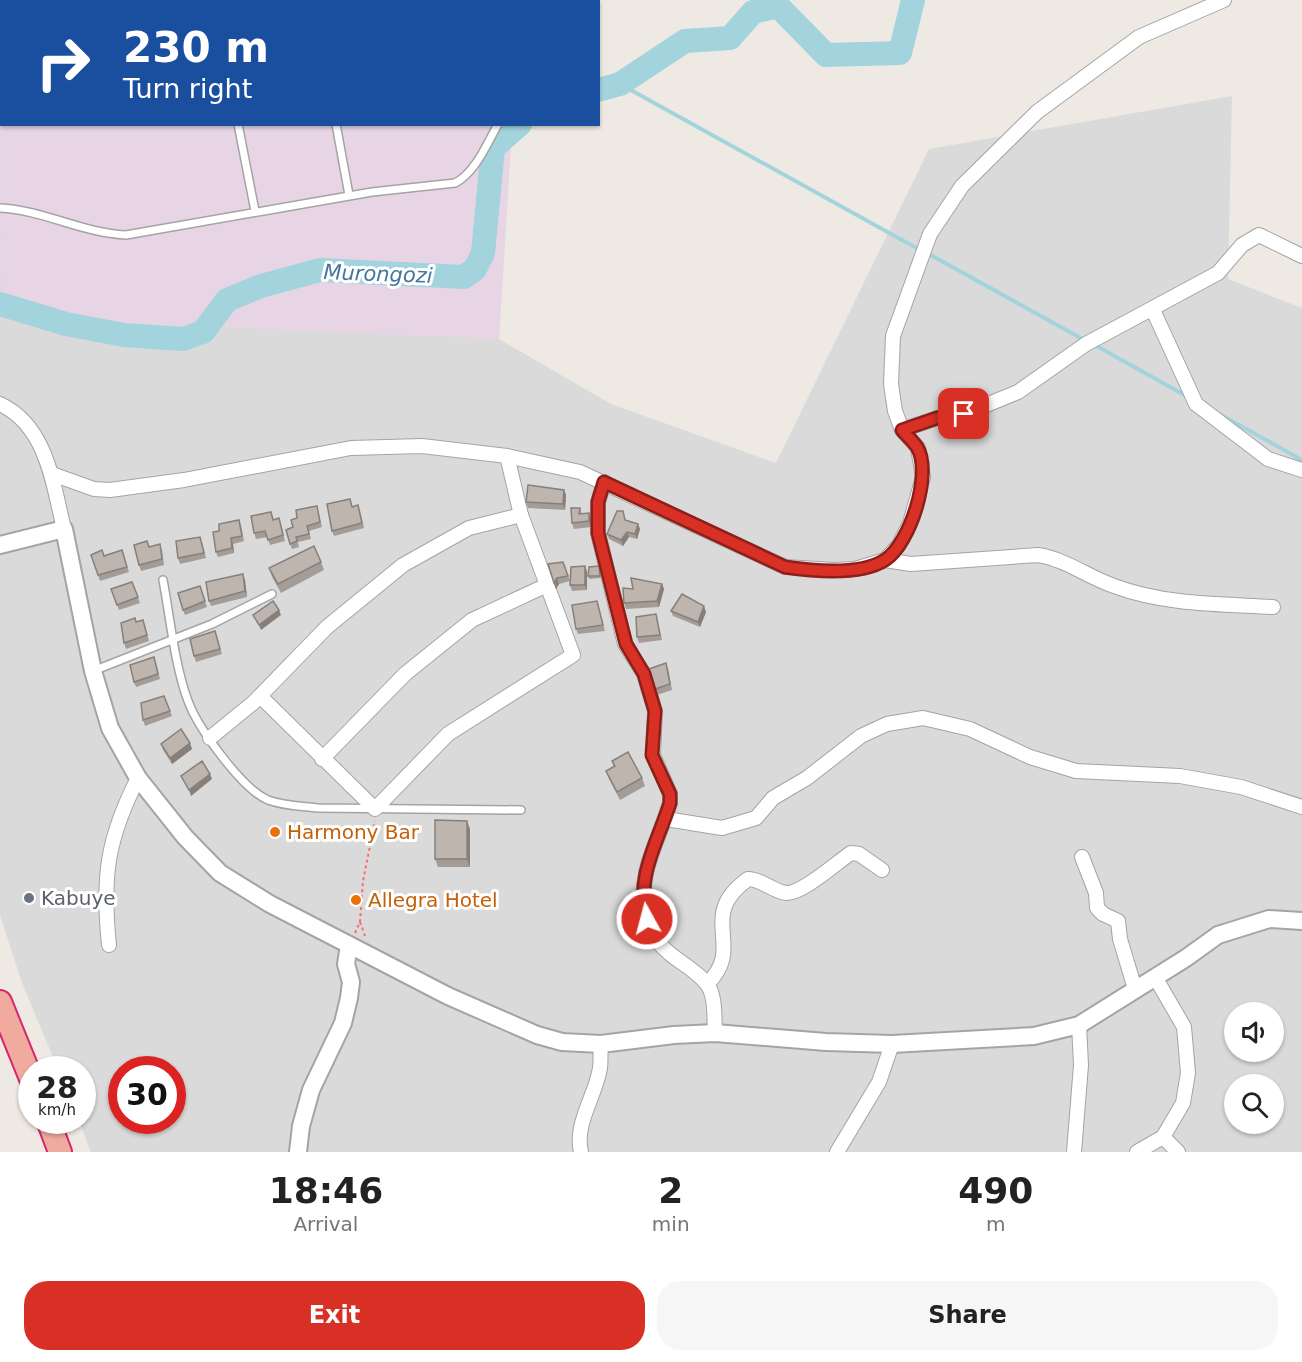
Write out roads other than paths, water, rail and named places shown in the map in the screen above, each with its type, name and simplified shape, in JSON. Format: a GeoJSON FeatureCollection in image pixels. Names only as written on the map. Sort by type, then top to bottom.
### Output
{"type":"FeatureCollection","features":[{"type":"Feature","properties":{"kind":"highway"},"geometry":{"type":"LineString","coordinates":[[0,1002],[22,1056]]}},
{"type":"Feature","properties":{"kind":"highway"},"geometry":{"type":"LineString","coordinates":[[53,1134],[60,1152]]}},
{"type":"Feature","properties":{"kind":"street"},"geometry":{"type":"LineString","coordinates":[[885,560],[899,545],[910,523],[923,477],[918,448],[902,430],[895,411],[891,384],[893,336],[930,234],[962,186],[1037,112],[1139,37],[1224,0]]}},
{"type":"Feature","properties":{"kind":"street"},"geometry":{"type":"LineString","coordinates":[[902,430],[937,418],[964,414],[1018,392],[1086,344],[1218,273],[1242,245],[1259,235],[1302,256]]}},
{"type":"Feature","properties":{"kind":"street"},"geometry":{"type":"LineString","coordinates":[[1153,310],[1196,405],[1269,459],[1302,470]]}},
{"type":"Feature","properties":{"kind":"street"},"geometry":{"type":"LineString","coordinates":[[0,405],[26,422],[52,474],[93,671],[110,728],[138,778],[168,818],[220,873],[270,904],[448,996],[537,1035],[562,1042],[601,1044],[674,1035],[715,1033],[826,1042],[892,1044],[1026,1037],[1079,1025],[1218,935],[1235,928],[1269,920],[1302,921]]}},
{"type":"Feature","properties":{"kind":"street"},"geometry":{"type":"LineString","coordinates":[[52,474],[94,489],[110,490],[184,480],[351,448],[422,446],[554,464],[604,482],[785,567],[834,570],[855,569],[885,560],[911,564],[1038,555],[1050,557],[1113,586],[1146,596],[1195,603],[1273,607]]}},
{"type":"Feature","properties":{"kind":"street"},"geometry":{"type":"LineString","coordinates":[[260,696],[375,809],[448,734],[573,655],[521,516],[507,456]]}},
{"type":"Feature","properties":{"kind":"street"},"geometry":{"type":"LineString","coordinates":[[604,482],[598,502],[598,533],[626,644],[644,674],[655,711],[652,755],[670,794],[666,819],[650,856],[644,886],[644,908],[657,940],[667,952],[707,984],[712,996],[715,1033]]}},
{"type":"Feature","properties":{"kind":"street"},"geometry":{"type":"LineString","coordinates":[[210,738],[260,696],[327,627],[403,565],[469,528],[521,516]]}},
{"type":"Feature","properties":{"kind":"street"},"geometry":{"type":"LineString","coordinates":[[0,545],[64,529]]}},
{"type":"Feature","properties":{"kind":"street"},"geometry":{"type":"LineString","coordinates":[[322,759],[405,674],[472,620],[547,585]]}},
{"type":"Feature","properties":{"kind":"street"},"geometry":{"type":"LineString","coordinates":[[666,819],[722,828],[756,818],[773,798],[807,778],[861,736],[887,724],[923,718],[970,729],[1030,757],[1076,771],[1180,776],[1241,787],[1302,807]]}},
{"type":"Feature","properties":{"kind":"street"},"geometry":{"type":"LineString","coordinates":[[109,945],[105,908],[112,837],[138,778]]}},
{"type":"Feature","properties":{"kind":"street"},"geometry":{"type":"LineString","coordinates":[[707,984],[718,970],[725,950],[721,915],[724,903],[748,879],[754,879],[779,891],[796,892],[851,854],[859,854],[882,870]]}},
{"type":"Feature","properties":{"kind":"street"},"geometry":{"type":"LineString","coordinates":[[1082,857],[1096,893],[1097,908],[1103,914],[1118,921],[1120,939],[1135,989]]}},
{"type":"Feature","properties":{"kind":"street"},"geometry":{"type":"LineString","coordinates":[[298,1152],[301,1126],[311,1090],[343,1023],[351,982],[346,964],[349,945]]}},
{"type":"Feature","properties":{"kind":"street"},"geometry":{"type":"LineString","coordinates":[[1137,1152],[1163,1137],[1183,1103],[1188,1073],[1188,1052],[1184,1027],[1155,977]]}},
{"type":"Feature","properties":{"kind":"street"},"geometry":{"type":"LineString","coordinates":[[1074,1152],[1081,1065],[1079,1025]]}},
{"type":"Feature","properties":{"kind":"street"},"geometry":{"type":"LineString","coordinates":[[581,1152],[583,1120],[600,1068],[601,1044]]}},
{"type":"Feature","properties":{"kind":"street"},"geometry":{"type":"LineString","coordinates":[[837,1152],[879,1082],[892,1044]]}},
{"type":"Feature","properties":{"kind":"street"},"geometry":{"type":"LineString","coordinates":[[1163,1137],[1178,1152]]}},
{"type":"Feature","properties":{"kind":"lane"},"geometry":{"type":"LineString","coordinates":[[238,126],[255,211]]}},
{"type":"Feature","properties":{"kind":"lane"},"geometry":{"type":"LineString","coordinates":[[336,126],[349,195]]}},
{"type":"Feature","properties":{"kind":"lane"},"geometry":{"type":"LineString","coordinates":[[0,208],[28,211],[99,233],[126,235],[349,195],[454,183],[463,178],[474,165],[497,126]]}},
{"type":"Feature","properties":{"kind":"lane"},"geometry":{"type":"LineString","coordinates":[[163,580],[188,703],[231,768],[253,791],[285,805],[375,809],[521,810]]}},
{"type":"Feature","properties":{"kind":"lane"},"geometry":{"type":"LineString","coordinates":[[93,671],[212,624],[272,594]]}},
{"type":"Feature","properties":{"kind":"waterway","name":"Murongozi"},"geometry":{"type":"LineString","coordinates":[[600,89],[620,84],[685,41],[730,38],[753,12],[778,6],[826,55],[900,53],[913,0]]}},
{"type":"Feature","properties":{"kind":"waterway"},"geometry":{"type":"LineString","coordinates":[[620,84],[920,250]]}},
{"type":"Feature","properties":{"kind":"waterway","name":"Murongozi"},"geometry":{"type":"LineString","coordinates":[[0,304],[66,324],[124,335],[183,339],[203,332],[227,300],[261,286],[320,270],[464,277],[475,269],[483,253],[493,148],[518,126]]}},
{"type":"Feature","properties":{"kind":"waterway"},"geometry":{"type":"LineString","coordinates":[[927,253],[1086,341]]}},
{"type":"Feature","properties":{"kind":"waterway"},"geometry":{"type":"LineString","coordinates":[[1093,344],[1188,397]]}},
{"type":"Feature","properties":{"kind":"waterway"},"geometry":{"type":"LineString","coordinates":[[1221,415],[1302,460]]}},
{"type":"Feature","properties":{"kind":"place","name":"Harmony Bar"},"geometry":{"type":"Point","coordinates":[275,832]}},
{"type":"Feature","properties":{"kind":"place","name":"Kabuye"},"geometry":{"type":"Point","coordinates":[29,898]}},
{"type":"Feature","properties":{"kind":"place","name":"Allegra Hotel"},"geometry":{"type":"Point","coordinates":[356,900]}}]}
